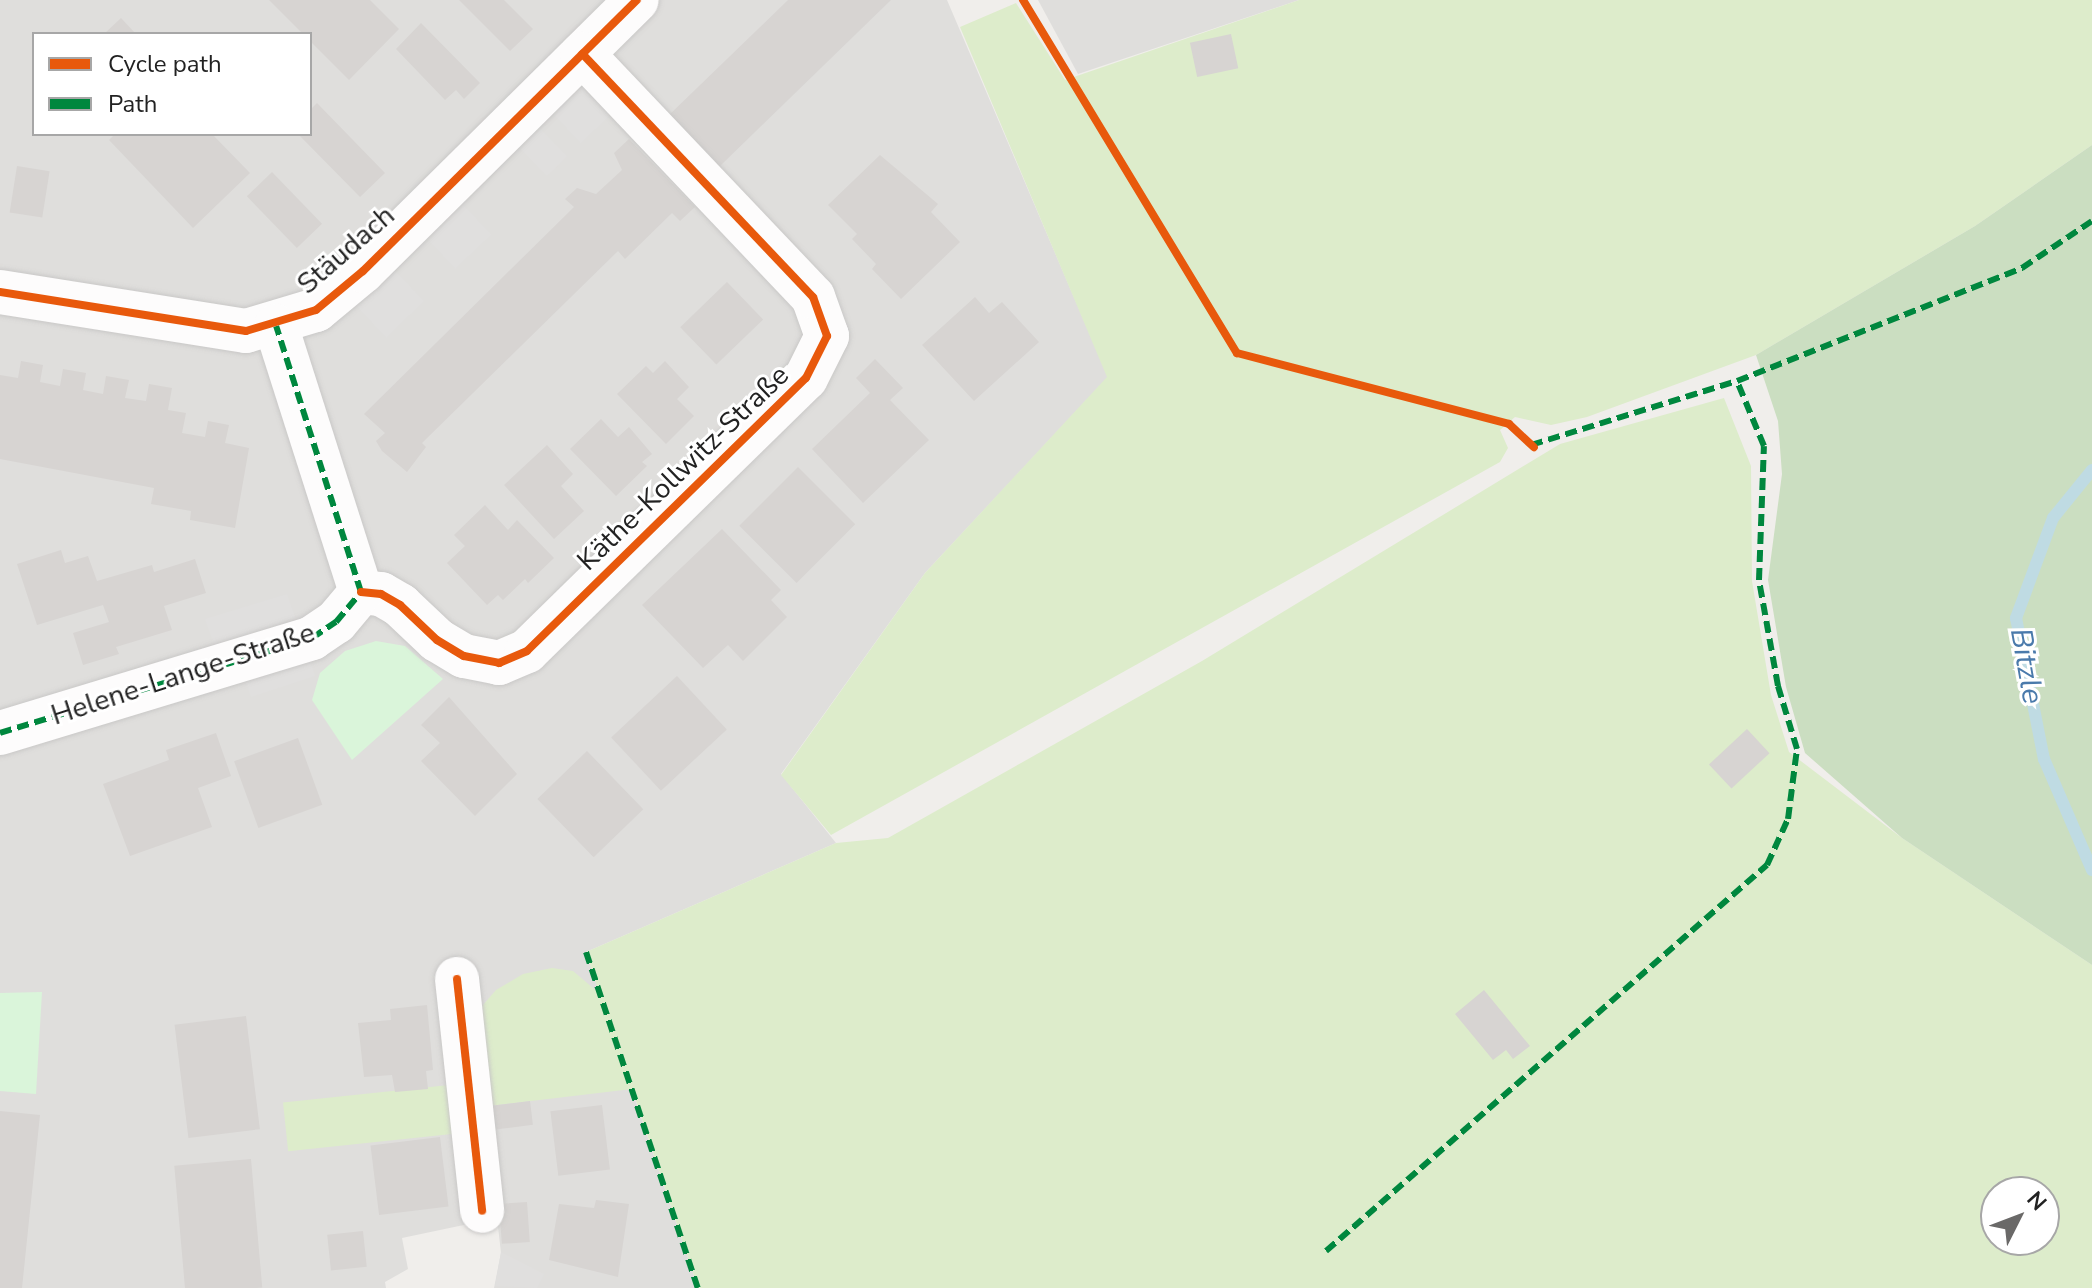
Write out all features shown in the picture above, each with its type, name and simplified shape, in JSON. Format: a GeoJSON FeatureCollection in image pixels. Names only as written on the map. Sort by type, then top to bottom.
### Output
{"type":"FeatureCollection","features":[{"type":"Feature","properties":{"kind":"street","name":"Stäudach"},"geometry":{"type":"LineString","coordinates":[[0,292],[246,331],[276,326],[316,310],[341,291],[637,0]]}},
{"type":"Feature","properties":{"kind":"street","name":"Käthe-Kollwitz-Straße"},"geometry":{"type":"LineString","coordinates":[[361,592],[381,594],[400,605],[437,640],[464,656],[499,663],[527,651],[806,378],[827,336],[813,297],[582,54]]}},
{"type":"Feature","properties":{"kind":"street"},"geometry":{"type":"LineString","coordinates":[[276,326],[361,592]]}},
{"type":"Feature","properties":{"kind":"street","name":"Helene-Lange-Straße"},"geometry":{"type":"LineString","coordinates":[[0,733],[312,638],[336,622],[361,592]]}},
{"type":"Feature","properties":{"kind":"street"},"geometry":{"type":"LineString","coordinates":[[457,979],[482,1211]]}},
{"type":"Feature","properties":{"kind":"shaded area"},"geometry":{"type":"Polygon","coordinates":[[[0,0],[947,0],[1108,377],[925,573],[781,774],[836,843],[586,952],[698,1288],[494,1288],[501,1253],[497,1218],[402,1238],[408,1269],[385,1282],[386,1288],[0,1288],[0,0]]]}},
{"type":"Feature","properties":{"kind":"shaded area"},"geometry":{"type":"Polygon","coordinates":[[[1038,0],[1299,0],[1078,74],[1038,0]]]}},
{"type":"Feature","properties":{"kind":"shaded area"},"geometry":{"type":"Polygon","coordinates":[[[569,68],[612,114],[581,143],[538,97],[569,68]]]}},
{"type":"Feature","properties":{"kind":"shaded area"},"geometry":{"type":"Polygon","coordinates":[[[524,112],[567,157],[547,176],[504,131],[524,112]]]}},
{"type":"Feature","properties":{"kind":"shaded area"},"geometry":{"type":"Polygon","coordinates":[[[448,188],[492,235],[455,269],[411,222],[448,188]]]}},
{"type":"Feature","properties":{"kind":"shaded area"},"geometry":{"type":"Polygon","coordinates":[[[380,255],[424,301],[386,338],[342,292],[380,255]]]}},
{"type":"Feature","properties":{"kind":"shaded area"},"geometry":{"type":"Polygon","coordinates":[[[287,594],[315,676],[251,697],[239,662],[222,667],[205,619],[287,594]]]}},
{"type":"Feature","properties":{"kind":"shaded area"},"geometry":{"type":"Polygon","coordinates":[[[501,1252],[544,1274],[537,1288],[495,1286],[501,1252]]]}},
{"type":"Feature","properties":{"kind":"green space"},"geometry":{"type":"Polygon","coordinates":[[[1299,0],[2092,0],[2092,145],[1975,226],[1756,355],[1587,417],[1551,425],[1515,417],[1500,430],[1508,448],[1500,462],[831,835],[781,775],[925,573],[1107,377],[960,27],[1016,3],[1065,80],[1299,0]]]}},
{"type":"Feature","properties":{"kind":"green space"},"geometry":{"type":"Polygon","coordinates":[[[2092,145],[2092,965],[1902,838],[1805,753],[1786,687],[1768,580],[1782,474],[1778,421],[1756,355],[1975,226],[2092,145]]]}},
{"type":"Feature","properties":{"kind":"green space"},"geometry":{"type":"Polygon","coordinates":[[[1724,398],[1751,466],[1752,581],[1771,695],[1789,752],[1902,838],[2092,965],[2092,1288],[698,1288],[632,1089],[489,1106],[482,1006],[496,990],[523,974],[552,968],[573,971],[599,993],[586,952],[836,843],[888,838],[1202,661],[1560,444],[1724,398]]]}},
{"type":"Feature","properties":{"kind":"green space"},"geometry":{"type":"Polygon","coordinates":[[[376,641],[405,646],[443,679],[352,760],[312,700],[320,673],[345,651],[376,641]]]}},
{"type":"Feature","properties":{"kind":"green space"},"geometry":{"type":"Polygon","coordinates":[[[42,992],[36,1094],[0,1091],[0,993],[42,992]]]}},
{"type":"Feature","properties":{"kind":"green space"},"geometry":{"type":"Polygon","coordinates":[[[468,1083],[473,1132],[288,1151],[283,1102],[468,1083]]]}},
{"type":"Feature","properties":{"kind":"building"},"geometry":{"type":"Polygon","coordinates":[[[269,0],[370,0],[399,29],[349,80],[312,43],[312,32],[301,32],[269,0]]]}},
{"type":"Feature","properties":{"kind":"building"},"geometry":{"type":"Polygon","coordinates":[[[459,0],[504,0],[533,29],[510,51],[459,0]]]}},
{"type":"Feature","properties":{"kind":"building"},"geometry":{"type":"Polygon","coordinates":[[[788,0],[891,0],[718,168],[668,116],[788,0]]]}},
{"type":"Feature","properties":{"kind":"building"},"geometry":{"type":"Polygon","coordinates":[[[121,18],[134,32],[106,32],[121,18]]]}},
{"type":"Feature","properties":{"kind":"building"},"geometry":{"type":"Polygon","coordinates":[[[421,23],[480,83],[464,99],[456,90],[445,100],[396,49],[421,23]]]}},
{"type":"Feature","properties":{"kind":"building"},"geometry":{"type":"Polygon","coordinates":[[[1231,34],[1238,68],[1197,77],[1190,43],[1231,34]]]}},
{"type":"Feature","properties":{"kind":"building"},"geometry":{"type":"Polygon","coordinates":[[[317,103],[385,173],[360,197],[300,136],[312,136],[312,108],[317,103]]]}},
{"type":"Feature","properties":{"kind":"building"},"geometry":{"type":"Polygon","coordinates":[[[113,136],[214,136],[250,173],[193,228],[109,140],[113,136]]]}},
{"type":"Feature","properties":{"kind":"building"},"geometry":{"type":"Polygon","coordinates":[[[629,139],[695,207],[680,221],[672,213],[625,259],[618,251],[422,443],[426,447],[407,472],[382,451],[376,441],[385,433],[364,414],[574,207],[565,199],[577,188],[596,194],[622,170],[614,153],[629,139]]]}},
{"type":"Feature","properties":{"kind":"building"},"geometry":{"type":"Polygon","coordinates":[[[880,155],[938,204],[931,212],[960,242],[901,299],[872,269],[876,264],[852,239],[857,234],[828,205],[880,155]]]}},
{"type":"Feature","properties":{"kind":"building"},"geometry":{"type":"Polygon","coordinates":[[[17,166],[50,171],[42,218],[10,212],[17,166]]]}},
{"type":"Feature","properties":{"kind":"building"},"geometry":{"type":"Polygon","coordinates":[[[272,172],[322,224],[297,248],[247,196],[272,172]]]}},
{"type":"Feature","properties":{"kind":"building"},"geometry":{"type":"Polygon","coordinates":[[[727,282],[763,319],[716,365],[680,327],[727,282]]]}},
{"type":"Feature","properties":{"kind":"building"},"geometry":{"type":"Polygon","coordinates":[[[975,297],[989,313],[1002,302],[1039,342],[974,401],[922,345],[975,297]]]}},
{"type":"Feature","properties":{"kind":"building"},"geometry":{"type":"Polygon","coordinates":[[[875,359],[903,388],[890,400],[929,440],[863,503],[812,449],[870,393],[856,378],[875,359]]]}},
{"type":"Feature","properties":{"kind":"building"},"geometry":{"type":"Polygon","coordinates":[[[21,361],[43,365],[40,382],[60,386],[63,369],[86,373],[83,390],[103,394],[106,376],[129,380],[125,398],[146,401],[149,384],[172,388],[168,410],[186,413],[182,433],[205,437],[208,421],[229,425],[225,443],[249,448],[235,528],[190,520],[191,511],[151,504],[154,488],[0,459],[0,375],[18,378],[21,361]]]}},
{"type":"Feature","properties":{"kind":"building"},"geometry":{"type":"Polygon","coordinates":[[[665,361],[689,387],[677,399],[694,416],[666,444],[617,394],[646,366],[653,373],[665,361]]]}},
{"type":"Feature","properties":{"kind":"building"},"geometry":{"type":"Polygon","coordinates":[[[601,419],[618,437],[629,427],[652,454],[642,462],[647,466],[616,496],[570,449],[601,419]]]}},
{"type":"Feature","properties":{"kind":"building"},"geometry":{"type":"Polygon","coordinates":[[[547,445],[573,474],[561,486],[584,511],[554,539],[504,485],[547,445]]]}},
{"type":"Feature","properties":{"kind":"building"},"geometry":{"type":"Polygon","coordinates":[[[798,467],[855,524],[797,583],[739,526],[798,467]]]}},
{"type":"Feature","properties":{"kind":"building"},"geometry":{"type":"Polygon","coordinates":[[[485,505],[508,530],[517,520],[554,558],[528,583],[525,579],[503,600],[498,595],[487,605],[447,563],[465,546],[454,535],[485,505]]]}},
{"type":"Feature","properties":{"kind":"building"},"geometry":{"type":"Polygon","coordinates":[[[722,529],[781,590],[771,600],[787,617],[743,661],[728,645],[703,668],[642,605],[722,529]]]}},
{"type":"Feature","properties":{"kind":"building"},"geometry":{"type":"Polygon","coordinates":[[[61,550],[65,563],[88,556],[97,581],[152,565],[154,572],[195,559],[206,593],[164,606],[172,630],[116,647],[119,654],[83,665],[73,633],[109,622],[103,605],[37,625],[17,564],[61,550]]]}},
{"type":"Feature","properties":{"kind":"building"},"geometry":{"type":"Polygon","coordinates":[[[677,676],[727,729],[661,791],[611,737],[677,676]]]}},
{"type":"Feature","properties":{"kind":"building"},"geometry":{"type":"Polygon","coordinates":[[[449,697],[517,774],[475,816],[421,761],[440,743],[421,725],[449,697]]]}},
{"type":"Feature","properties":{"kind":"building"},"geometry":{"type":"Polygon","coordinates":[[[1747,729],[1770,753],[1731,789],[1709,764],[1747,729]]]}},
{"type":"Feature","properties":{"kind":"building"},"geometry":{"type":"Polygon","coordinates":[[[216,733],[231,776],[198,788],[212,827],[130,856],[103,784],[169,760],[166,750],[216,733]]]}},
{"type":"Feature","properties":{"kind":"building"},"geometry":{"type":"Polygon","coordinates":[[[298,738],[322,805],[258,828],[234,761],[298,738]]]}},
{"type":"Feature","properties":{"kind":"building"},"geometry":{"type":"Polygon","coordinates":[[[587,751],[643,809],[594,857],[537,799],[587,751]]]}},
{"type":"Feature","properties":{"kind":"building"},"geometry":{"type":"Polygon","coordinates":[[[1484,990],[1530,1046],[1513,1059],[1506,1050],[1493,1060],[1455,1014],[1484,990]]]}},
{"type":"Feature","properties":{"kind":"building"},"geometry":{"type":"Polygon","coordinates":[[[427,1005],[433,1070],[426,1071],[428,1089],[395,1092],[392,1075],[364,1077],[358,1023],[391,1020],[390,1009],[427,1005]]]}},
{"type":"Feature","properties":{"kind":"building"},"geometry":{"type":"Polygon","coordinates":[[[246,1016],[260,1129],[188,1138],[175,1025],[246,1016]]]}},
{"type":"Feature","properties":{"kind":"building"},"geometry":{"type":"Polygon","coordinates":[[[530,1101],[533,1125],[492,1130],[489,1106],[530,1101]]]}},
{"type":"Feature","properties":{"kind":"building"},"geometry":{"type":"Polygon","coordinates":[[[602,1105],[610,1170],[558,1176],[550,1111],[602,1105]]]}},
{"type":"Feature","properties":{"kind":"building"},"geometry":{"type":"Polygon","coordinates":[[[0,1111],[40,1115],[22,1288],[0,1288],[0,1111]]]}},
{"type":"Feature","properties":{"kind":"building"},"geometry":{"type":"Polygon","coordinates":[[[440,1137],[449,1206],[379,1215],[371,1146],[440,1137]]]}},
{"type":"Feature","properties":{"kind":"building"},"geometry":{"type":"Polygon","coordinates":[[[251,1159],[262,1288],[185,1288],[174,1166],[251,1159]]]}},
{"type":"Feature","properties":{"kind":"building"},"geometry":{"type":"Polygon","coordinates":[[[596,1200],[629,1204],[618,1277],[549,1260],[559,1204],[594,1208],[596,1200]]]}},
{"type":"Feature","properties":{"kind":"building"},"geometry":{"type":"Polygon","coordinates":[[[527,1202],[530,1242],[502,1244],[499,1204],[527,1202]]]}},
{"type":"Feature","properties":{"kind":"building"},"geometry":{"type":"Polygon","coordinates":[[[363,1231],[367,1267],[331,1271],[327,1235],[363,1231]]]}},
{"type":"Feature","properties":{"kind":"waterway","name":"Bitzle"},"geometry":{"type":"LineString","coordinates":[[2092,470],[2053,518],[2016,618],[2044,759],[2092,870]]}},
{"type":"Feature","properties":{"kind":"marked path"},"geometry":{"type":"LineString","coordinates":[[1531,445],[1737,381],[2022,268],[2092,221]]}},
{"type":"Feature","properties":{"kind":"marked path"},"geometry":{"type":"LineString","coordinates":[[0,733],[312,638],[336,622],[361,592],[276,326]]}},
{"type":"Feature","properties":{"kind":"marked path"},"geometry":{"type":"LineString","coordinates":[[1326,1251],[1767,865],[1788,819],[1797,749],[1778,686],[1759,580],[1764,446],[1737,381]]}},
{"type":"Feature","properties":{"kind":"marked path"},"geometry":{"type":"LineString","coordinates":[[586,952],[698,1288]]}},
{"type":"Feature","properties":{"kind":"cycle path"},"geometry":{"type":"LineString","coordinates":[[0,292],[246,331],[316,310],[363,271],[637,0]]}},
{"type":"Feature","properties":{"kind":"cycle path"},"geometry":{"type":"LineString","coordinates":[[1023,0],[1237,353],[1509,424],[1534,447]]}},
{"type":"Feature","properties":{"kind":"cycle path"},"geometry":{"type":"LineString","coordinates":[[361,592],[381,594],[400,605],[437,640],[464,656],[499,663],[527,651],[806,378],[827,336],[813,297],[582,54]]}},
{"type":"Feature","properties":{"kind":"cycle path"},"geometry":{"type":"LineString","coordinates":[[457,979],[482,1211]]}}]}
